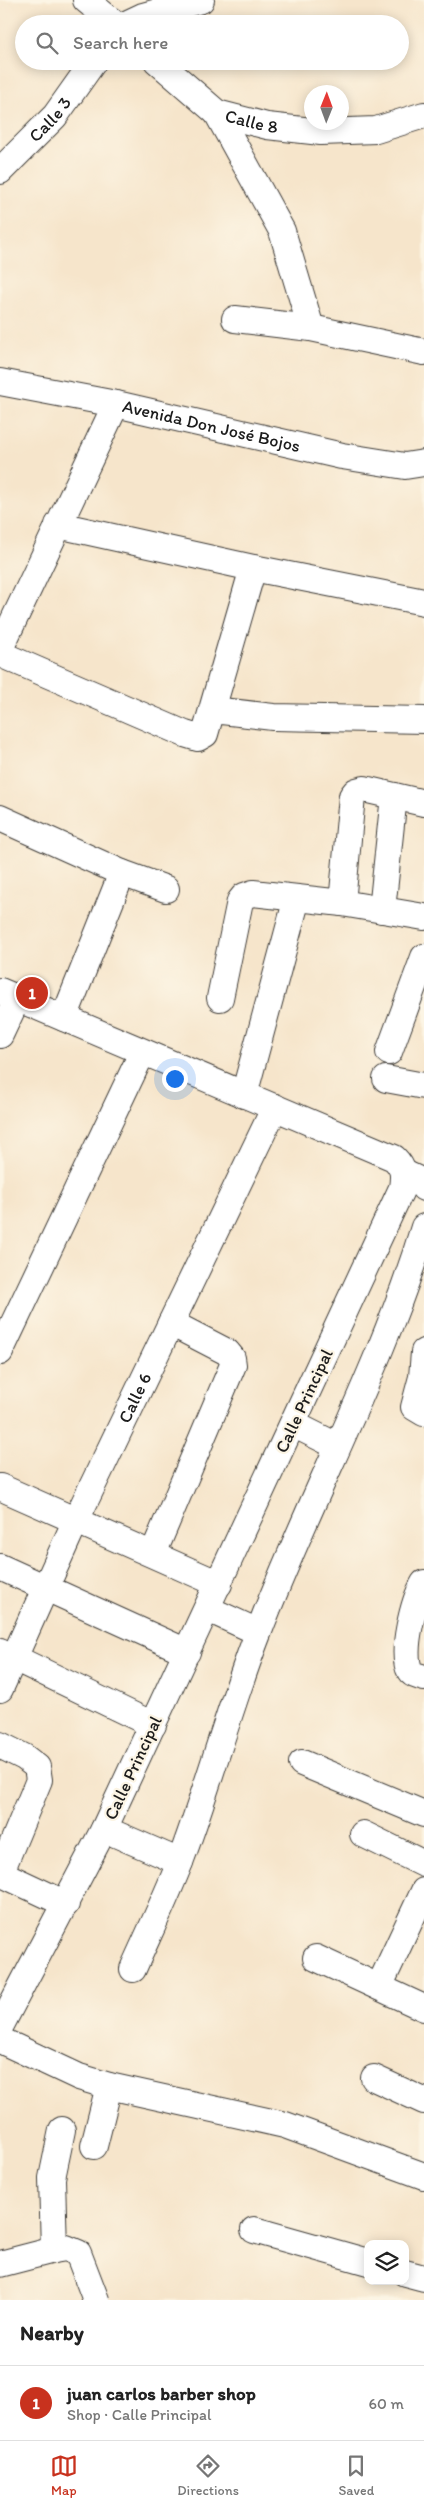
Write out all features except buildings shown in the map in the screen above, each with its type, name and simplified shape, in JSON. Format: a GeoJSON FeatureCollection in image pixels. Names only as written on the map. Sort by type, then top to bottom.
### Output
{"type":"FeatureCollection","features":[{"type":"Feature","properties":{"kind":"street"},"geometry":{"type":"LineString","coordinates":[[86,0],[104,15]]}},
{"type":"Feature","properties":{"kind":"street"},"geometry":{"type":"LineString","coordinates":[[148,15],[201,0]]}},
{"type":"Feature","properties":{"kind":"street","name":"Calle 3"},"geometry":{"type":"LineString","coordinates":[[2,167],[55,116],[88,70]]}},
{"type":"Feature","properties":{"kind":"street","name":"Calle 8"},"geometry":{"type":"LineString","coordinates":[[167,70],[217,113],[267,126],[321,132],[376,130],[424,115]]}},
{"type":"Feature","properties":{"kind":"street"},"geometry":{"type":"LineString","coordinates":[[217,113],[282,231],[311,328]]}},
{"type":"Feature","properties":{"kind":"street"},"geometry":{"type":"LineString","coordinates":[[235,319],[311,328],[424,352]]}},
{"type":"Feature","properties":{"kind":"street","name":"Avenida Don José Bojos"},"geometry":{"type":"LineString","coordinates":[[0,382],[116,404],[342,456],[405,466],[424,463]]}},
{"type":"Feature","properties":{"kind":"street"},"geometry":{"type":"LineString","coordinates":[[0,649],[116,404]]}},
{"type":"Feature","properties":{"kind":"street"},"geometry":{"type":"LineString","coordinates":[[58,524],[253,568],[424,602]]}},
{"type":"Feature","properties":{"kind":"street"},"geometry":{"type":"LineString","coordinates":[[0,654],[198,738],[205,734],[213,710],[253,568]]}},
{"type":"Feature","properties":{"kind":"street"},"geometry":{"type":"LineString","coordinates":[[213,710],[273,717],[424,720]]}},
{"type":"Feature","properties":{"kind":"street"},"geometry":{"type":"LineString","coordinates":[[342,903],[352,796],[356,791],[364,789],[424,803]]}},
{"type":"Feature","properties":{"kind":"street"},"geometry":{"type":"LineString","coordinates":[[382,910],[394,796]]}},
{"type":"Feature","properties":{"kind":"street"},"geometry":{"type":"LineString","coordinates":[[0,818],[122,873],[166,889]]}},
{"type":"Feature","properties":{"kind":"street"},"geometry":{"type":"LineString","coordinates":[[64,1018],[122,873]]}},
{"type":"Feature","properties":{"kind":"street"},"geometry":{"type":"LineString","coordinates":[[220,998],[240,901],[244,896],[253,893],[342,903],[424,917]]}},
{"type":"Feature","properties":{"kind":"street"},"geometry":{"type":"LineString","coordinates":[[244,1095],[297,898]]}},
{"type":"Feature","properties":{"kind":"street"},"geometry":{"type":"LineString","coordinates":[[389,1052],[417,995],[424,957]]}},
{"type":"Feature","properties":{"kind":"street"},"geometry":{"type":"LineString","coordinates":[[0,1036],[8,995]]}},
{"type":"Feature","properties":{"kind":"street","name":"Calle Principal"},"geometry":{"type":"LineString","coordinates":[[0,2027],[104,1829],[208,1609],[402,1188],[417,1175],[394,1158],[8,995]]}},
{"type":"Feature","properties":{"kind":"street"},"geometry":{"type":"LineString","coordinates":[[0,1352],[142,1053]]}},
{"type":"Feature","properties":{"kind":"street"},"geometry":{"type":"LineString","coordinates":[[386,1079],[424,1086]]}},
{"type":"Feature","properties":{"kind":"street","name":"Calle 6"},"geometry":{"type":"LineString","coordinates":[[0,1689],[7,1654],[46,1588],[76,1520],[275,1107]]}},
{"type":"Feature","properties":{"kind":"street"},"geometry":{"type":"LineString","coordinates":[[133,1969],[180,1862],[258,1632],[419,1265],[424,1227]]}},
{"type":"Feature","properties":{"kind":"street"},"geometry":{"type":"LineString","coordinates":[[152,1554],[233,1365],[232,1358],[227,1352],[171,1323]]}},
{"type":"Feature","properties":{"kind":"street"},"geometry":{"type":"LineString","coordinates":[[424,1352],[422,1377],[414,1407],[424,1413]]}},
{"type":"Feature","properties":{"kind":"street"},"geometry":{"type":"LineString","coordinates":[[293,1424],[338,1446]]}},
{"type":"Feature","properties":{"kind":"street"},"geometry":{"type":"LineString","coordinates":[[0,1487],[219,1584]]}},
{"type":"Feature","properties":{"kind":"street"},"geometry":{"type":"LineString","coordinates":[[0,1567],[187,1652]]}},
{"type":"Feature","properties":{"kind":"street"},"geometry":{"type":"LineString","coordinates":[[424,1582],[414,1606],[407,1658],[410,1671],[414,1675],[424,1678]]}},
{"type":"Feature","properties":{"kind":"street"},"geometry":{"type":"LineString","coordinates":[[208,1609],[258,1632]]}},
{"type":"Feature","properties":{"kind":"street"},"geometry":{"type":"LineString","coordinates":[[7,1654],[153,1725]]}},
{"type":"Feature","properties":{"kind":"street"},"geometry":{"type":"LineString","coordinates":[[0,1745],[24,1757],[36,1766],[39,1780],[0,1873],[66,1904]]}},
{"type":"Feature","properties":{"kind":"street"},"geometry":{"type":"LineString","coordinates":[[302,1763],[424,1814]]}},
{"type":"Feature","properties":{"kind":"street"},"geometry":{"type":"LineString","coordinates":[[104,1829],[180,1862]]}},
{"type":"Feature","properties":{"kind":"street"},"geometry":{"type":"LineString","coordinates":[[363,1834],[424,1864]]}},
{"type":"Feature","properties":{"kind":"street"},"geometry":{"type":"LineString","coordinates":[[379,1987],[424,1891]]}},
{"type":"Feature","properties":{"kind":"street"},"geometry":{"type":"LineString","coordinates":[[316,1958],[379,1987],[423,2004]]}},
{"type":"Feature","properties":{"kind":"street"},"geometry":{"type":"LineString","coordinates":[[0,2040],[79,2077],[109,2086],[285,2125],[424,2176]]}},
{"type":"Feature","properties":{"kind":"street"},"geometry":{"type":"LineString","coordinates":[[374,2078],[424,2101]]}},
{"type":"Feature","properties":{"kind":"street"},"geometry":{"type":"LineString","coordinates":[[94,2146],[109,2086]]}},
{"type":"Feature","properties":{"kind":"street"},"geometry":{"type":"LineString","coordinates":[[54,2250],[52,2178],[62,2130]]}},
{"type":"Feature","properties":{"kind":"street"},"geometry":{"type":"LineString","coordinates":[[254,2230],[364,2261]]}},
{"type":"Feature","properties":{"kind":"street"},"geometry":{"type":"LineString","coordinates":[[0,2264],[66,2248],[78,2253],[96,2300]]}},
{"type":"Feature","properties":{"kind":"street"},"geometry":{"type":"LineString","coordinates":[[409,2274],[424,2278]]}},
{"type":"Feature","properties":{"kind":"place","name":"juan carlos barber shop"},"geometry":{"type":"Point","coordinates":[32,993]}}]}
